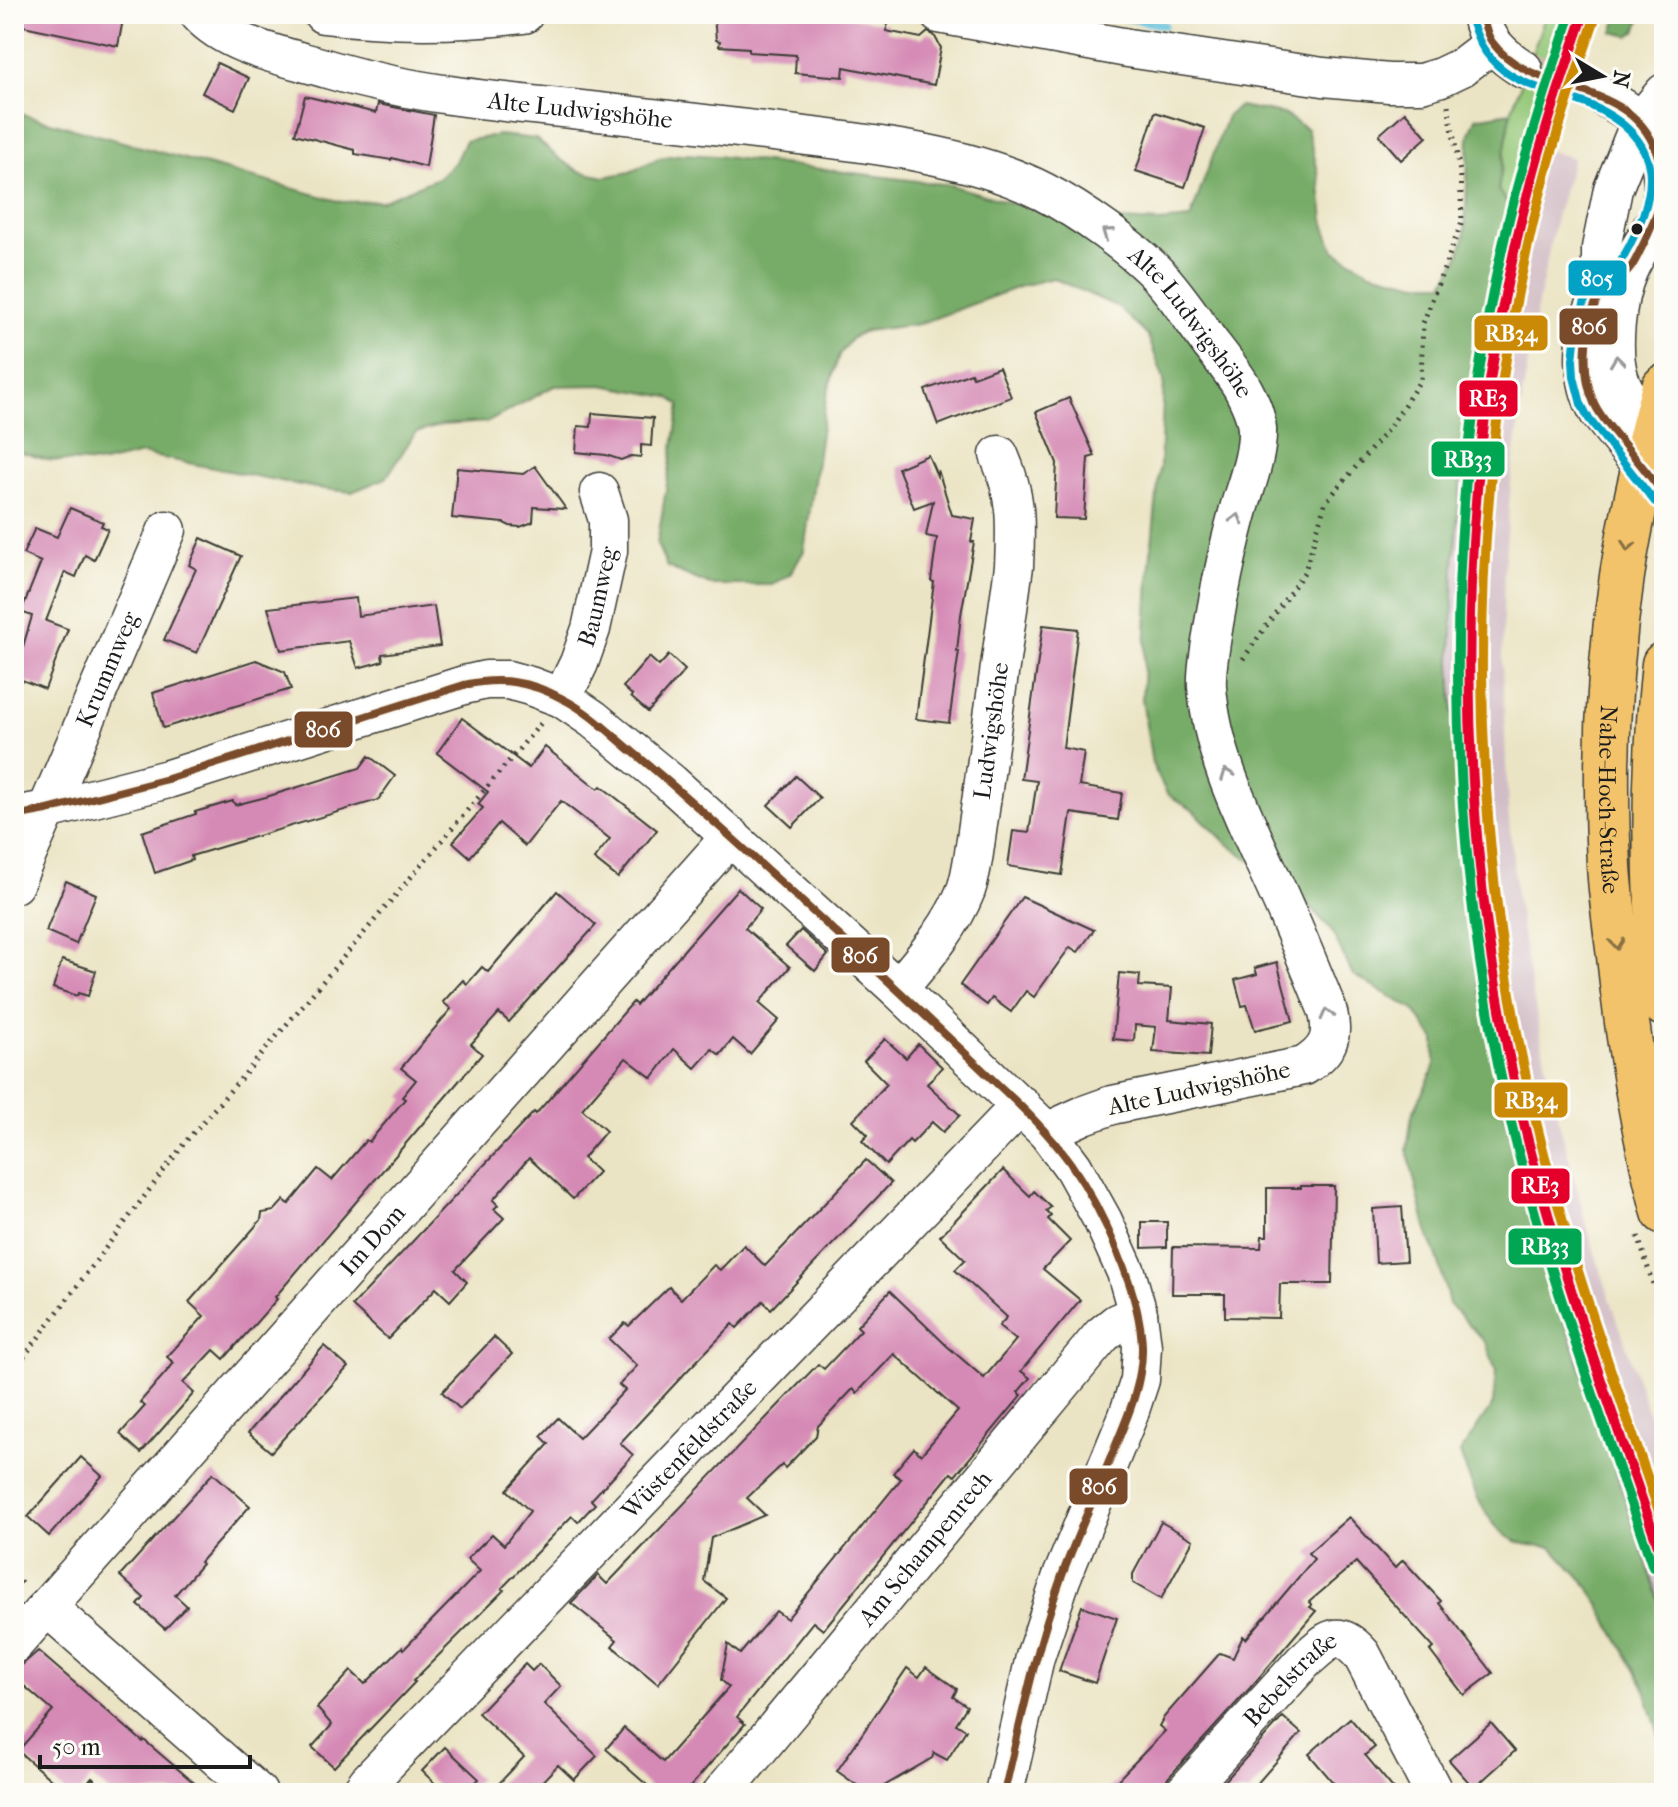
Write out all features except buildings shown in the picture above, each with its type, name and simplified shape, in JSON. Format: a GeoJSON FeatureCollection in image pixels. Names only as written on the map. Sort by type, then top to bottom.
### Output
{"type":"FeatureCollection","features":[{"type":"Feature","properties":{"kind":"main road","name":"Nahe-Hoch-Straße"},"geometry":{"type":"LineString","coordinates":[[1658,443],[1625,562],[1615,632],[1608,747],[1608,823],[1609,867],[1623,1002],[1639,1107],[1664,1212]]}},
{"type":"Feature","properties":{"kind":"main road","name":"Nahe-Hoch-Straße"},"geometry":{"type":"LineString","coordinates":[[1664,664],[1655,795],[1655,883],[1660,916],[1664,1004]]}},
{"type":"Feature","properties":{"kind":"street","name":"Alte Ludwigshöhe"},"geometry":{"type":"LineString","coordinates":[[199,14],[208,25],[224,35],[267,51],[344,74],[419,90],[483,100],[841,140],[982,168],[1045,192],[1110,234],[1163,280],[1241,386],[1254,412],[1257,430],[1255,452],[1223,579],[1207,684],[1219,753],[1327,1009],[1331,1022],[1330,1040],[1319,1056],[1304,1066],[1112,1105],[1047,1132]]}},
{"type":"Feature","properties":{"kind":"street"},"geometry":{"type":"LineString","coordinates":[[323,14],[395,21],[485,19],[524,14]]}},
{"type":"Feature","properties":{"kind":"street"},"geometry":{"type":"LineString","coordinates":[[939,14],[1128,48],[1323,77],[1387,68],[1421,83],[1462,67],[1486,29],[1509,60],[1523,69]]}},
{"type":"Feature","properties":{"kind":"street"},"geometry":{"type":"LineString","coordinates":[[1602,96],[1652,108]]}},
{"type":"Feature","properties":{"kind":"street"},"geometry":{"type":"LineString","coordinates":[[1652,108],[1654,144],[1659,157],[1663,190],[1656,219],[1617,279],[1598,299],[1586,349],[1588,386],[1599,413],[1658,443]]}},
{"type":"Feature","properties":{"kind":"street"},"geometry":{"type":"LineString","coordinates":[[1617,279],[1601,274],[1606,219],[1621,165],[1652,108]]}},
{"type":"Feature","properties":{"kind":"street","name":"Ludwigshöhe"},"geometry":{"type":"LineString","coordinates":[[898,989],[932,949],[951,920],[967,888],[974,853],[1014,566],[1014,499],[999,455]]}},
{"type":"Feature","properties":{"kind":"street","name":"Baumweg"},"geometry":{"type":"LineString","coordinates":[[562,698],[591,629],[608,551],[608,520],[599,492]]}},
{"type":"Feature","properties":{"kind":"street","name":"Krummweg"},"geometry":{"type":"LineString","coordinates":[[14,884],[31,813],[167,530]]}},
{"type":"Feature","properties":{"kind":"street"},"geometry":{"type":"LineString","coordinates":[[31,813],[168,779],[464,685],[486,680],[508,680],[530,686],[562,698],[605,728],[671,783],[1021,1105],[1047,1132],[1073,1167],[1103,1221],[1126,1272],[1138,1314],[1142,1346],[1140,1380],[1128,1416],[1061,1579],[1039,1644],[1004,1793]]}},
{"type":"Feature","properties":{"kind":"street","name":"Im Dom"},"geometry":{"type":"LineString","coordinates":[[14,1644],[731,836]]}},
{"type":"Feature","properties":{"kind":"street","name":"Wüstenfeldstraße"},"geometry":{"type":"LineString","coordinates":[[360,1793],[1021,1105]]}},
{"type":"Feature","properties":{"kind":"street","name":"Am Schampenrech"},"geometry":{"type":"LineString","coordinates":[[722,1793],[1102,1335],[1117,1323],[1138,1314]]}},
{"type":"Feature","properties":{"kind":"street"},"geometry":{"type":"LineString","coordinates":[[47,1607],[258,1793]]}},
{"type":"Feature","properties":{"kind":"street","name":"Bebelstraße"},"geometry":{"type":"LineString","coordinates":[[1184,1793],[1304,1661],[1321,1646],[1340,1638],[1352,1644],[1362,1655],[1434,1793]]}},
{"type":"Feature","properties":{"kind":"path"},"geometry":{"type":"LineString","coordinates":[[1238,664],[1305,571],[1325,503],[1390,427],[1421,379],[1423,323],[1462,222],[1460,172],[1441,77]]}},
{"type":"Feature","properties":{"kind":"path"},"geometry":{"type":"LineString","coordinates":[[14,1370],[186,1141],[562,698]]}},
{"type":"Feature","properties":{"kind":"shaded area"},"geometry":{"type":"Polygon","coordinates":[[[1527,144],[1573,158],[1556,217],[1537,308],[1511,482],[1504,571],[1502,662],[1508,808],[1526,959],[1551,1091],[1592,1244],[1664,1459],[1664,1615],[1544,1259],[1502,1102],[1466,899],[1458,812],[1451,662],[1461,477],[1487,298],[1527,144]]]}},
{"type":"Feature","properties":{"kind":"green space"},"geometry":{"type":"Polygon","coordinates":[[[1546,14],[1567,14],[1509,205],[1498,190],[1511,112],[1546,14]]]}},
{"type":"Feature","properties":{"kind":"green space"},"geometry":{"type":"Polygon","coordinates":[[[1619,14],[1643,14],[1636,31],[1629,36],[1613,32],[1619,14]]]}},
{"type":"Feature","properties":{"kind":"green space"},"geometry":{"type":"Polygon","coordinates":[[[1239,106],[1283,114],[1307,129],[1318,171],[1325,227],[1334,250],[1371,272],[1418,283],[1444,283],[1459,256],[1465,234],[1469,136],[1476,118],[1511,112],[1498,190],[1509,205],[1487,298],[1473,385],[1461,477],[1454,568],[1451,662],[1458,812],[1466,899],[1502,1102],[1544,1259],[1664,1615],[1664,1751],[1643,1684],[1589,1587],[1552,1547],[1521,1543],[1499,1529],[1482,1506],[1460,1453],[1493,1404],[1496,1371],[1486,1343],[1449,1304],[1407,1149],[1412,1115],[1435,1066],[1435,1040],[1414,1010],[1353,975],[1330,928],[1300,897],[1225,842],[1194,811],[1167,794],[1152,764],[1142,699],[1164,380],[1148,336],[1118,307],[1053,278],[1021,286],[919,324],[866,331],[852,338],[839,355],[826,398],[804,551],[790,574],[772,585],[710,585],[667,567],[657,544],[680,405],[669,397],[602,385],[554,386],[488,422],[442,425],[415,433],[386,478],[352,492],[316,488],[142,454],[103,463],[47,460],[14,450],[14,112],[342,202],[381,201],[438,178],[455,162],[465,141],[499,135],[536,139],[579,171],[604,177],[630,172],[659,158],[683,154],[716,156],[950,185],[1060,217],[1159,222],[1190,219],[1227,116],[1239,106]]]}},
{"type":"Feature","properties":{"kind":"waterway"},"geometry":{"type":"LineString","coordinates":[[1121,14],[1164,25]]}},
{"type":"Feature","properties":{"kind":"tunnel"},"geometry":{"type":"LineString","coordinates":[[1523,69],[1602,96]]}},
{"type":"Feature","properties":{"kind":"transit line","name":"806"},"geometry":{"type":"LineString","coordinates":[[1481,14],[1492,42],[1510,60],[1533,73],[1608,101],[1630,114],[1647,133],[1659,160],[1662,183],[1656,216],[1631,267],[1604,288],[1596,303],[1588,331],[1586,361],[1590,390],[1599,412],[1664,494]]}},
{"type":"Feature","properties":{"kind":"transit line","name":"RB33"},"geometry":{"type":"LineString","coordinates":[[1571,14],[1519,180],[1484,342],[1469,450],[1460,559],[1458,669],[1461,779],[1485,995],[1520,1160],[1554,1278],[1653,1567]]}},
{"type":"Feature","properties":{"kind":"transit line","name":"RE3"},"geometry":{"type":"LineString","coordinates":[[1584,14],[1530,185],[1495,349],[1480,456],[1472,563],[1469,671],[1473,779],[1482,886],[1497,993],[1532,1158],[1566,1275],[1664,1563]]}},
{"type":"Feature","properties":{"kind":"transit line","name":"805"},"geometry":{"type":"LineString","coordinates":[[1470,18],[1490,58],[1511,76],[1587,104],[1614,118],[1632,133],[1644,151],[1650,170],[1644,212],[1622,259],[1596,279],[1586,297],[1576,332],[1573,360],[1581,404],[1589,419],[1655,502]]}},
{"type":"Feature","properties":{"kind":"transit line","name":"RB34"},"geometry":{"type":"LineString","coordinates":[[1595,18],[1541,190],[1507,354],[1493,459],[1484,566],[1482,672],[1485,779],[1495,886],[1510,991],[1543,1151],[1574,1259],[1664,1526]]}},
{"type":"Feature","properties":{"kind":"transit line","name":"806"},"geometry":{"type":"LineString","coordinates":[[14,816],[168,779],[464,685],[490,681],[527,685],[573,704],[600,724],[723,830],[1023,1108],[1071,1164],[1107,1227],[1134,1301],[1140,1324],[1142,1360],[1129,1414],[1051,1607],[1004,1793]]}}]}
